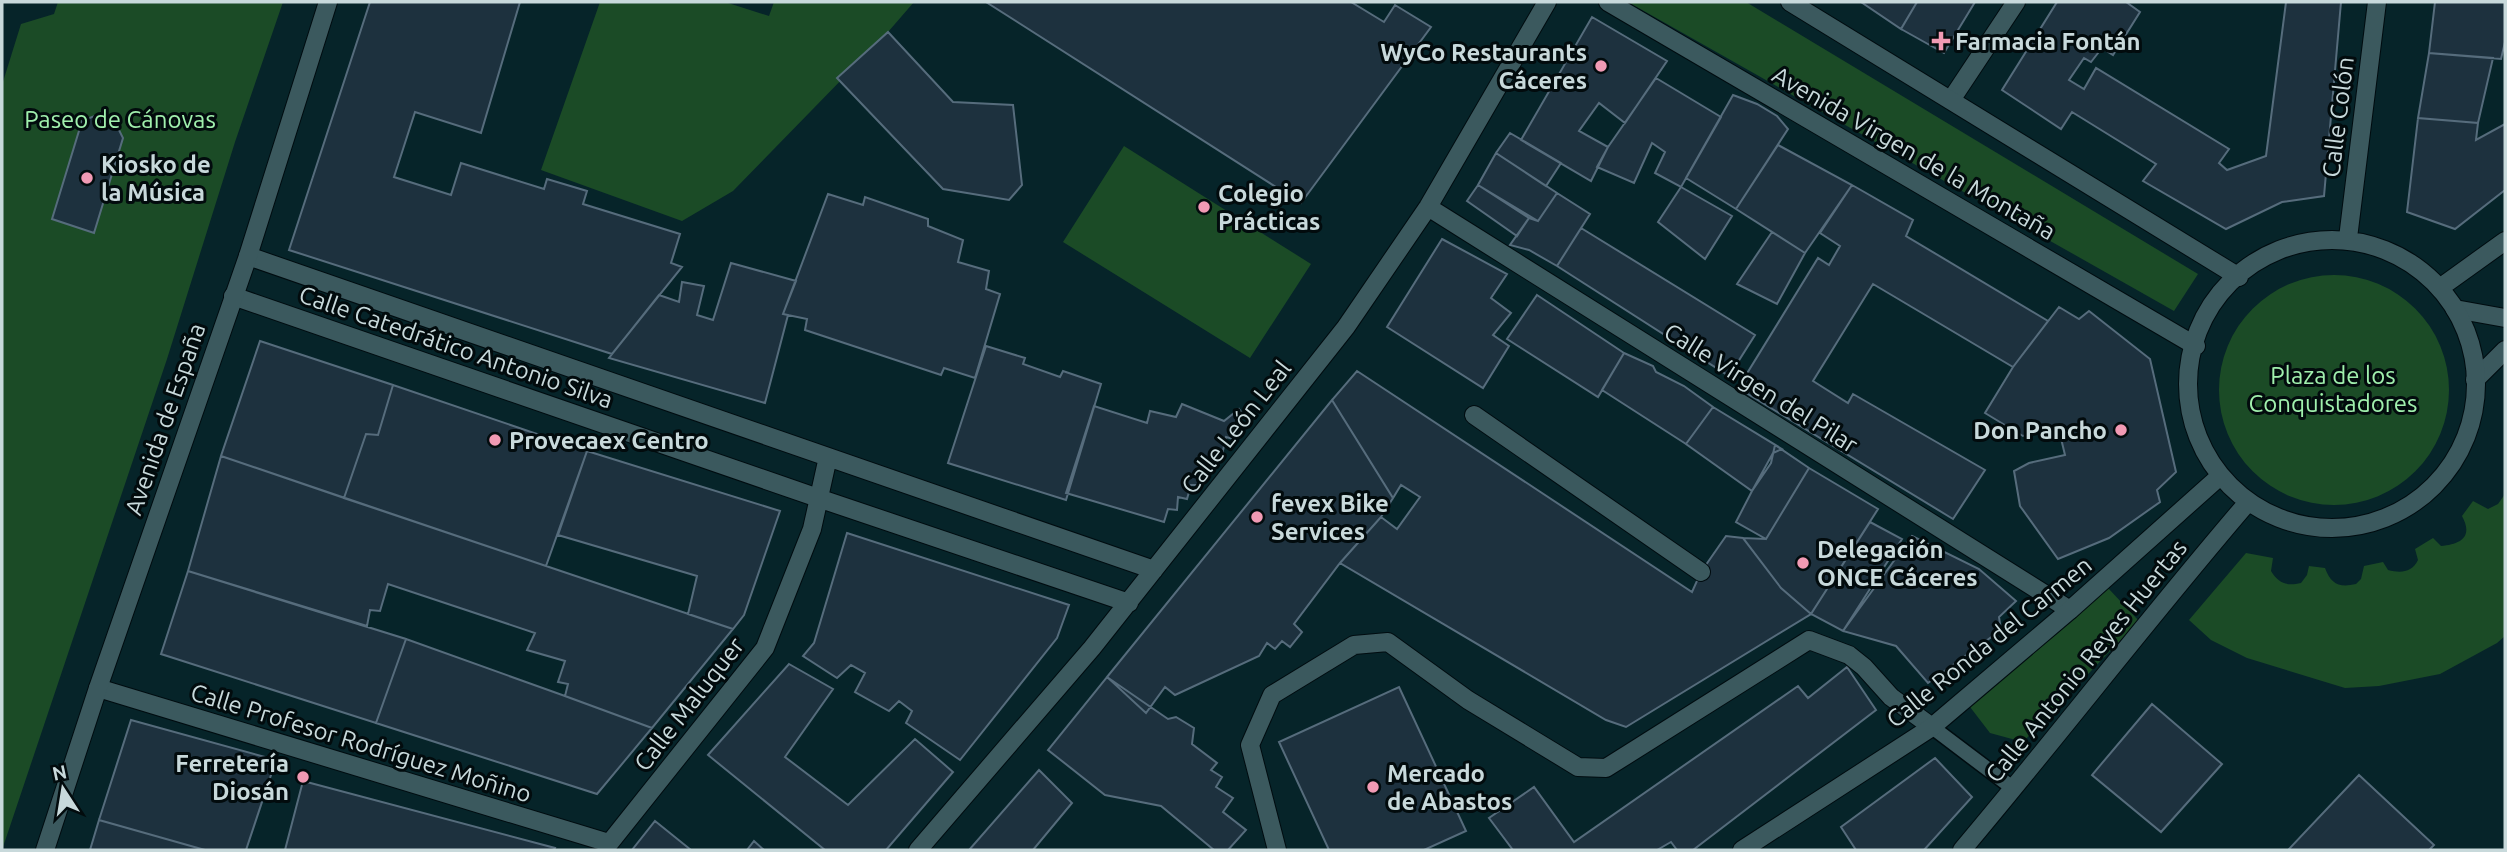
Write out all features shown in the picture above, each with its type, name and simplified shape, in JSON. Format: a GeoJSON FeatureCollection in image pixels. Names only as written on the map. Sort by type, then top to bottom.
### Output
{"type":"FeatureCollection","features":[{"type":"Feature","properties":{"kind":"street","name":"Avenida de España"},"geometry":{"type":"LineString","coordinates":[[45,850],[98,688],[248,256],[328,2]]}},
{"type":"Feature","properties":{"kind":"street","name":"Calle León Leal"},"geometry":{"type":"LineString","coordinates":[[918,850],[1129,603],[1346,327],[1428,207],[1547,2]]}},
{"type":"Feature","properties":{"kind":"street","name":"Avenida Virgen de la Montaña"},"geometry":{"type":"LineString","coordinates":[[1608,2],[2196,346]]}},
{"type":"Feature","properties":{"kind":"street"},"geometry":{"type":"LineString","coordinates":[[1790,2],[2239,276]]}},
{"type":"Feature","properties":{"kind":"street"},"geometry":{"type":"LineString","coordinates":[[1951,100],[2016,2]]}},
{"type":"Feature","properties":{"kind":"street","name":"Calle Colón"},"geometry":{"type":"LineString","coordinates":[[2348,239],[2377,2]]}},
{"type":"Feature","properties":{"kind":"street","name":"Calle Virgen del Pilar"},"geometry":{"type":"LineString","coordinates":[[1428,207],[2070,610]]}},
{"type":"Feature","properties":{"kind":"street"},"geometry":{"type":"LineString","coordinates":[[2348,239],[2374,246],[2402,260],[2429,275],[2441,287],[2469,339],[2475,380],[2475,405],[2463,440],[2445,475],[2420,499],[2390,518],[2318,530],[2280,519],[2248,502],[2219,477],[2196,435],[2190,407],[2196,346],[2222,293],[2239,276],[2263,256],[2290,243],[2348,239]]}},
{"type":"Feature","properties":{"kind":"street"},"geometry":{"type":"LineString","coordinates":[[2441,287],[2505,242]]}},
{"type":"Feature","properties":{"kind":"street","name":"Calle Catedrático Antonio Silva"},"geometry":{"type":"LineString","coordinates":[[248,256],[1154,570]]}},
{"type":"Feature","properties":{"kind":"street","name":"Calle Catedrático Antonio Silva"},"geometry":{"type":"LineString","coordinates":[[233,296],[1129,603]]}},
{"type":"Feature","properties":{"kind":"street"},"geometry":{"type":"LineString","coordinates":[[2455,309],[2505,318]]}},
{"type":"Feature","properties":{"kind":"street"},"geometry":{"type":"LineString","coordinates":[[2475,380],[2505,350]]}},
{"type":"Feature","properties":{"kind":"street"},"geometry":{"type":"LineString","coordinates":[[1474,415],[1701,572]]}},
{"type":"Feature","properties":{"kind":"street"},"geometry":{"type":"LineString","coordinates":[[821,499],[828,457]]}},
{"type":"Feature","properties":{"kind":"street","name":"Calle Ronda del Carmen"},"geometry":{"type":"LineString","coordinates":[[1742,850],[1932,727],[2070,610],[2219,477]]}},
{"type":"Feature","properties":{"kind":"street","name":"Calle Maluquer"},"geometry":{"type":"LineString","coordinates":[[607,847],[765,648],[813,529],[821,499]]}},
{"type":"Feature","properties":{"kind":"street","name":"Calle Antonio Reyes Huertas"},"geometry":{"type":"LineString","coordinates":[[1962,850],[2157,609],[2248,502]]}},
{"type":"Feature","properties":{"kind":"street"},"geometry":{"type":"LineString","coordinates":[[1277,850],[1250,745],[1272,695],[1354,645],[1388,642],[1468,700],[1578,767],[1606,768],[1809,640],[1849,655],[1864,667],[1891,697],[1932,727]]}},
{"type":"Feature","properties":{"kind":"street","name":"Calle Profesor Rodríguez Moñino"},"geometry":{"type":"LineString","coordinates":[[98,688],[607,847]]}},
{"type":"Feature","properties":{"kind":"lane"},"geometry":{"type":"LineString","coordinates":[[1932,727],[2014,789]]}},
{"type":"Feature","properties":{"kind":"green space","name":"Paseo de Cánovas"},"geometry":{"type":"Polygon","coordinates":[[[58,2],[283,2],[235,142],[167,359],[2,850],[2,85],[21,24],[54,14],[58,2]]]}},
{"type":"Feature","properties":{"kind":"green space"},"geometry":{"type":"Polygon","coordinates":[[[600,2],[725,2],[769,16],[774,2],[914,2],[733,191],[682,221],[541,170],[600,2]]]}},
{"type":"Feature","properties":{"kind":"green space"},"geometry":{"type":"Polygon","coordinates":[[[1628,2],[1746,2],[2198,274],[2174,311],[1628,2]]]}},
{"type":"Feature","properties":{"kind":"green space"},"geometry":{"type":"Polygon","coordinates":[[[1124,146],[1311,264],[1250,358],[1063,242],[1124,146]]]}},
{"type":"Feature","properties":{"kind":"green space","name":"Plaza de los Conquistadores"},"geometry":{"type":"Polygon","coordinates":[[[2334,275],[2356,277],[2378,284],[2407,301],[2423,317],[2444,357],[2449,390],[2447,412],[2440,434],[2423,463],[2407,479],[2367,500],[2334,505],[2312,503],[2290,496],[2261,479],[2245,463],[2224,423],[2219,390],[2221,368],[2228,346],[2245,317],[2261,301],[2301,280],[2334,275]]]}},
{"type":"Feature","properties":{"kind":"green space"},"geometry":{"type":"Polygon","coordinates":[[[2505,494],[2505,636],[2440,674],[2379,686],[2345,688],[2247,658],[2211,640],[2189,620],[2246,553],[2273,558],[2271,571],[2284,583],[2301,583],[2309,566],[2325,568],[2336,584],[2356,584],[2361,579],[2364,566],[2383,562],[2388,570],[2405,571],[2418,560],[2415,549],[2433,538],[2441,546],[2460,541],[2466,534],[2462,516],[2473,501],[2488,509],[2498,504],[2505,494]]]}},
{"type":"Feature","properties":{"kind":"green space"},"geometry":{"type":"Polygon","coordinates":[[[2108,588],[2139,621],[2023,742],[1990,733],[1967,703],[2108,588]]]}},
{"type":"Feature","properties":{"kind":"building"},"geometry":{"type":"Polygon","coordinates":[[[370,2],[520,2],[481,133],[415,112],[394,177],[451,195],[461,163],[544,189],[547,179],[587,191],[583,204],[680,234],[671,263],[682,267],[612,354],[289,250],[370,2]]]}},
{"type":"Feature","properties":{"kind":"building"},"geometry":{"type":"Polygon","coordinates":[[[986,2],[1351,2],[1384,22],[1395,5],[1431,27],[1301,203],[986,2]]]}},
{"type":"Feature","properties":{"kind":"building"},"geometry":{"type":"Polygon","coordinates":[[[1861,2],[1917,2],[1901,29],[1861,2]]]}},
{"type":"Feature","properties":{"kind":"building"},"geometry":{"type":"Polygon","coordinates":[[[1917,2],[1975,2],[1944,53],[1901,29],[1917,2]]]}},
{"type":"Feature","properties":{"kind":"building"},"geometry":{"type":"Polygon","coordinates":[[[2057,2],[2126,2],[2140,12],[2113,55],[2102,48],[2091,62],[2084,58],[2069,80],[2084,89],[2096,68],[2229,149],[2219,163],[2227,170],[2266,156],[2286,2],[2341,2],[2324,196],[2282,202],[2226,229],[2143,181],[2156,164],[2072,112],[2061,129],[2002,90],[2057,2]]]}},
{"type":"Feature","properties":{"kind":"building"},"geometry":{"type":"Polygon","coordinates":[[[2435,2],[2505,2],[2505,42],[2501,59],[2429,53],[2435,2]]]}},
{"type":"Feature","properties":{"kind":"building"},"geometry":{"type":"Polygon","coordinates":[[[1592,17],[1667,61],[1625,123],[1599,103],[1579,131],[1608,147],[1591,181],[1521,140],[1592,17]]]}},
{"type":"Feature","properties":{"kind":"building"},"geometry":{"type":"Polygon","coordinates":[[[888,32],[953,102],[1013,105],[1022,185],[1009,200],[943,189],[837,78],[888,32]]]}},
{"type":"Feature","properties":{"kind":"building"},"geometry":{"type":"Polygon","coordinates":[[[2429,53],[2493,58],[2478,123],[2418,118],[2429,53]]]}},
{"type":"Feature","properties":{"kind":"building"},"geometry":{"type":"Polygon","coordinates":[[[1656,78],[1721,117],[1681,187],[1655,173],[1665,152],[1652,143],[1634,183],[1597,167],[1656,78]]]}},
{"type":"Feature","properties":{"kind":"building"},"geometry":{"type":"Polygon","coordinates":[[[1733,95],[1757,104],[1777,116],[1788,129],[1736,209],[1686,178],[1733,95]]]}},
{"type":"Feature","properties":{"kind":"building","name":"Kiosko de la Música"},"geometry":{"type":"Polygon","coordinates":[[[97,115],[115,122],[123,138],[94,233],[52,219],[82,121],[97,115]]]}},
{"type":"Feature","properties":{"kind":"building"},"geometry":{"type":"Polygon","coordinates":[[[2418,118],[2478,123],[2476,140],[2505,124],[2505,190],[2455,229],[2407,212],[2418,118]]]}},
{"type":"Feature","properties":{"kind":"building"},"geometry":{"type":"Polygon","coordinates":[[[1510,133],[1561,163],[1546,186],[1496,153],[1510,133]]]}},
{"type":"Feature","properties":{"kind":"building"},"geometry":{"type":"Polygon","coordinates":[[[1778,145],[1852,185],[1805,253],[1736,209],[1778,145]]]}},
{"type":"Feature","properties":{"kind":"building"},"geometry":{"type":"Polygon","coordinates":[[[1496,153],[1557,193],[1538,221],[1478,185],[1496,153]]]}},
{"type":"Feature","properties":{"kind":"building"},"geometry":{"type":"Polygon","coordinates":[[[1478,185],[1529,218],[1517,236],[1467,201],[1478,185]]]}},
{"type":"Feature","properties":{"kind":"building"},"geometry":{"type":"Polygon","coordinates":[[[1852,185],[1913,220],[1906,236],[2048,321],[2013,367],[1873,284],[1813,381],[1848,403],[1853,394],[1985,470],[1953,519],[1738,388],[1818,258],[1829,265],[1840,246],[1820,233],[1852,185]]]}},
{"type":"Feature","properties":{"kind":"building"},"geometry":{"type":"Polygon","coordinates":[[[1681,187],[1732,216],[1705,259],[1658,222],[1681,187]]]}},
{"type":"Feature","properties":{"kind":"building"},"geometry":{"type":"Polygon","coordinates":[[[1557,193],[1590,214],[1557,266],[1529,250],[1510,245],[1529,218],[1538,221],[1557,193]]]}},
{"type":"Feature","properties":{"kind":"building"},"geometry":{"type":"Polygon","coordinates":[[[828,194],[863,205],[865,197],[928,219],[928,226],[963,240],[958,262],[989,271],[986,289],[1000,294],[975,378],[944,368],[941,375],[805,330],[807,319],[783,314],[828,194]]]}},
{"type":"Feature","properties":{"kind":"building"},"geometry":{"type":"Polygon","coordinates":[[[1581,228],[1755,335],[1729,376],[1557,266],[1581,228]]]}},
{"type":"Feature","properties":{"kind":"building"},"geometry":{"type":"Polygon","coordinates":[[[1772,232],[1805,253],[1777,304],[1737,284],[1772,232]]]}},
{"type":"Feature","properties":{"kind":"building"},"geometry":{"type":"Polygon","coordinates":[[[1442,239],[1507,274],[1491,298],[1511,313],[1493,335],[1509,346],[1483,388],[1387,327],[1442,239]]]}},
{"type":"Feature","properties":{"kind":"building"},"geometry":{"type":"Polygon","coordinates":[[[731,263],[796,281],[783,314],[788,315],[765,403],[609,358],[659,295],[679,302],[682,282],[704,286],[697,315],[713,320],[731,263]]]}},
{"type":"Feature","properties":{"kind":"building"},"geometry":{"type":"Polygon","coordinates":[[[1537,295],[1624,353],[1598,397],[1507,339],[1537,295]]]}},
{"type":"Feature","properties":{"kind":"building"},"geometry":{"type":"Polygon","coordinates":[[[2059,307],[2079,319],[2089,311],[2150,359],[2176,472],[2157,490],[2160,502],[2109,538],[2058,559],[2020,506],[2014,471],[2029,463],[2065,455],[2058,426],[2023,436],[1985,413],[2013,367],[2059,307]]]}},
{"type":"Feature","properties":{"kind":"building"},"geometry":{"type":"Polygon","coordinates":[[[260,341],[393,385],[378,435],[366,434],[344,498],[221,456],[260,341]]]}},
{"type":"Feature","properties":{"kind":"building"},"geometry":{"type":"Polygon","coordinates":[[[986,346],[1025,358],[1023,364],[1060,377],[1063,371],[1101,384],[1066,500],[948,463],[986,346]]]}},
{"type":"Feature","properties":{"kind":"building"},"geometry":{"type":"Polygon","coordinates":[[[1624,353],[1653,366],[1656,372],[1684,386],[1713,407],[1686,444],[1602,390],[1624,353]]]}},
{"type":"Feature","properties":{"kind":"building"},"geometry":{"type":"Polygon","coordinates":[[[1357,371],[1692,592],[1701,572],[1726,536],[1743,538],[1781,588],[1811,614],[1626,727],[1606,720],[1340,563],[1381,517],[1397,529],[1420,497],[1401,485],[1393,498],[1332,400],[1357,371]]]}},
{"type":"Feature","properties":{"kind":"building"},"geometry":{"type":"Polygon","coordinates":[[[393,385],[587,451],[546,566],[344,498],[366,434],[378,435],[393,385]]]}},
{"type":"Feature","properties":{"kind":"building"},"geometry":{"type":"Polygon","coordinates":[[[1332,400],[1393,498],[1381,517],[1340,563],[1294,624],[1302,632],[1290,647],[1282,641],[1275,649],[1267,643],[1259,656],[1175,695],[1165,687],[1146,713],[1107,677],[1332,400]]]}},
{"type":"Feature","properties":{"kind":"building"},"geometry":{"type":"Polygon","coordinates":[[[1182,404],[1224,421],[1239,409],[1242,413],[1240,432],[1233,427],[1233,439],[1226,437],[1222,455],[1213,451],[1211,468],[1201,468],[1198,485],[1191,485],[1187,499],[1178,497],[1177,510],[1168,509],[1164,522],[1066,493],[1094,406],[1147,423],[1150,411],[1176,417],[1182,404]]]}},
{"type":"Feature","properties":{"kind":"building"},"geometry":{"type":"Polygon","coordinates":[[[1713,407],[1782,449],[1773,453],[1752,491],[1686,444],[1713,407]]]}},
{"type":"Feature","properties":{"kind":"building"},"geometry":{"type":"Polygon","coordinates":[[[1775,445],[1809,468],[1766,539],[1736,522],[1771,463],[1775,445]]]}},
{"type":"Feature","properties":{"kind":"building"},"geometry":{"type":"Polygon","coordinates":[[[587,451],[780,511],[744,615],[733,629],[688,614],[697,576],[558,535],[587,451]]]}},
{"type":"Feature","properties":{"kind":"building"},"geometry":{"type":"Polygon","coordinates":[[[221,456],[733,629],[652,728],[565,696],[568,684],[558,682],[565,661],[527,650],[535,633],[388,584],[380,611],[370,610],[367,626],[188,571],[221,456]]]}},
{"type":"Feature","properties":{"kind":"building","name":"Delegación ONCE Cáceres"},"geometry":{"type":"Polygon","coordinates":[[[1809,468],[1878,509],[1811,614],[1781,588],[1743,538],[1766,539],[1809,468]]]}},
{"type":"Feature","properties":{"kind":"building"},"geometry":{"type":"Polygon","coordinates":[[[1870,522],[1902,539],[1843,631],[1811,614],[1870,522]]]}},
{"type":"Feature","properties":{"kind":"building"},"geometry":{"type":"Polygon","coordinates":[[[847,533],[1069,605],[1057,638],[960,760],[906,723],[912,711],[899,701],[889,711],[855,692],[865,673],[851,665],[837,678],[803,656],[814,643],[847,533]]]}},
{"type":"Feature","properties":{"kind":"building"},"geometry":{"type":"Polygon","coordinates":[[[1912,536],[1979,569],[2016,601],[1999,617],[2001,630],[1928,683],[1896,646],[1843,631],[1912,536]]]}},
{"type":"Feature","properties":{"kind":"building"},"geometry":{"type":"Polygon","coordinates":[[[188,571],[406,639],[376,723],[161,654],[188,571]]]}},
{"type":"Feature","properties":{"kind":"building"},"geometry":{"type":"Polygon","coordinates":[[[406,639],[652,728],[597,794],[376,723],[406,639]]]}},
{"type":"Feature","properties":{"kind":"building"},"geometry":{"type":"Polygon","coordinates":[[[789,664],[833,689],[785,757],[848,805],[915,739],[953,772],[886,850],[825,850],[708,755],[789,664]]]}},
{"type":"Feature","properties":{"kind":"building"},"geometry":{"type":"Polygon","coordinates":[[[1847,667],[1876,710],[1693,850],[1677,850],[1671,842],[1657,850],[1513,850],[1489,818],[1534,787],[1574,842],[1798,686],[1808,698],[1847,667]]]}},
{"type":"Feature","properties":{"kind":"building"},"geometry":{"type":"Polygon","coordinates":[[[1107,677],[1168,719],[1176,717],[1194,728],[1192,744],[1217,763],[1211,770],[1222,777],[1216,787],[1233,798],[1223,812],[1246,830],[1228,850],[1214,850],[1161,806],[1105,795],[1048,750],[1107,677]]]}},
{"type":"Feature","properties":{"kind":"building","name":"Mercado de Abastos"},"geometry":{"type":"Polygon","coordinates":[[[1399,687],[1466,831],[1424,850],[1329,850],[1279,742],[1399,687]]]}},
{"type":"Feature","properties":{"kind":"building"},"geometry":{"type":"Polygon","coordinates":[[[2152,704],[2222,764],[2161,832],[2092,775],[2152,704]]]}},
{"type":"Feature","properties":{"kind":"building"},"geometry":{"type":"Polygon","coordinates":[[[131,720],[276,760],[246,850],[205,850],[99,820],[131,720]]]}},
{"type":"Feature","properties":{"kind":"building"},"geometry":{"type":"Polygon","coordinates":[[[1935,758],[1972,797],[1924,850],[1856,850],[1841,827],[1935,758]]]}},
{"type":"Feature","properties":{"kind":"building"},"geometry":{"type":"Polygon","coordinates":[[[1039,770],[1072,803],[1033,850],[969,850],[1039,770]]]}},
{"type":"Feature","properties":{"kind":"building"},"geometry":{"type":"Polygon","coordinates":[[[2359,775],[2434,845],[2429,850],[2288,850],[2359,775]]]}},
{"type":"Feature","properties":{"kind":"building"},"geometry":{"type":"Polygon","coordinates":[[[303,781],[555,848],[285,850],[303,781]]]}},
{"type":"Feature","properties":{"kind":"building"},"geometry":{"type":"Polygon","coordinates":[[[99,820],[205,850],[90,850],[99,820]]]}},
{"type":"Feature","properties":{"kind":"building"},"geometry":{"type":"Polygon","coordinates":[[[655,821],[691,850],[632,850],[655,821]]]}},
{"type":"Feature","properties":{"kind":"building"},"geometry":{"type":"Polygon","coordinates":[[[754,841],[764,850],[747,850],[754,841]]]}},
{"type":"Feature","properties":{"kind":"place","name":"Farmacia Fontán"},"geometry":{"type":"Point","coordinates":[1941,41]}},
{"type":"Feature","properties":{"kind":"place","name":"WyCo Restaurants Cáceres"},"geometry":{"type":"Point","coordinates":[1601,66]}},
{"type":"Feature","properties":{"kind":"place","name":"Kiosko de la Música"},"geometry":{"type":"Point","coordinates":[87,178]}},
{"type":"Feature","properties":{"kind":"place","name":"Colegio Prácticas"},"geometry":{"type":"Point","coordinates":[1204,207]}},
{"type":"Feature","properties":{"kind":"place","name":"Don Pancho"},"geometry":{"type":"Point","coordinates":[2121,430]}},
{"type":"Feature","properties":{"kind":"place","name":"Provecaex Centro"},"geometry":{"type":"Point","coordinates":[495,440]}},
{"type":"Feature","properties":{"kind":"place","name":"fevex Bike Services"},"geometry":{"type":"Point","coordinates":[1257,517]}},
{"type":"Feature","properties":{"kind":"place","name":"Delegación ONCE Cáceres"},"geometry":{"type":"Point","coordinates":[1803,563]}},
{"type":"Feature","properties":{"kind":"place","name":"Ferretería Diosán"},"geometry":{"type":"Point","coordinates":[303,777]}},
{"type":"Feature","properties":{"kind":"place","name":"Mercado de Abastos"},"geometry":{"type":"Point","coordinates":[1373,787]}}]}
